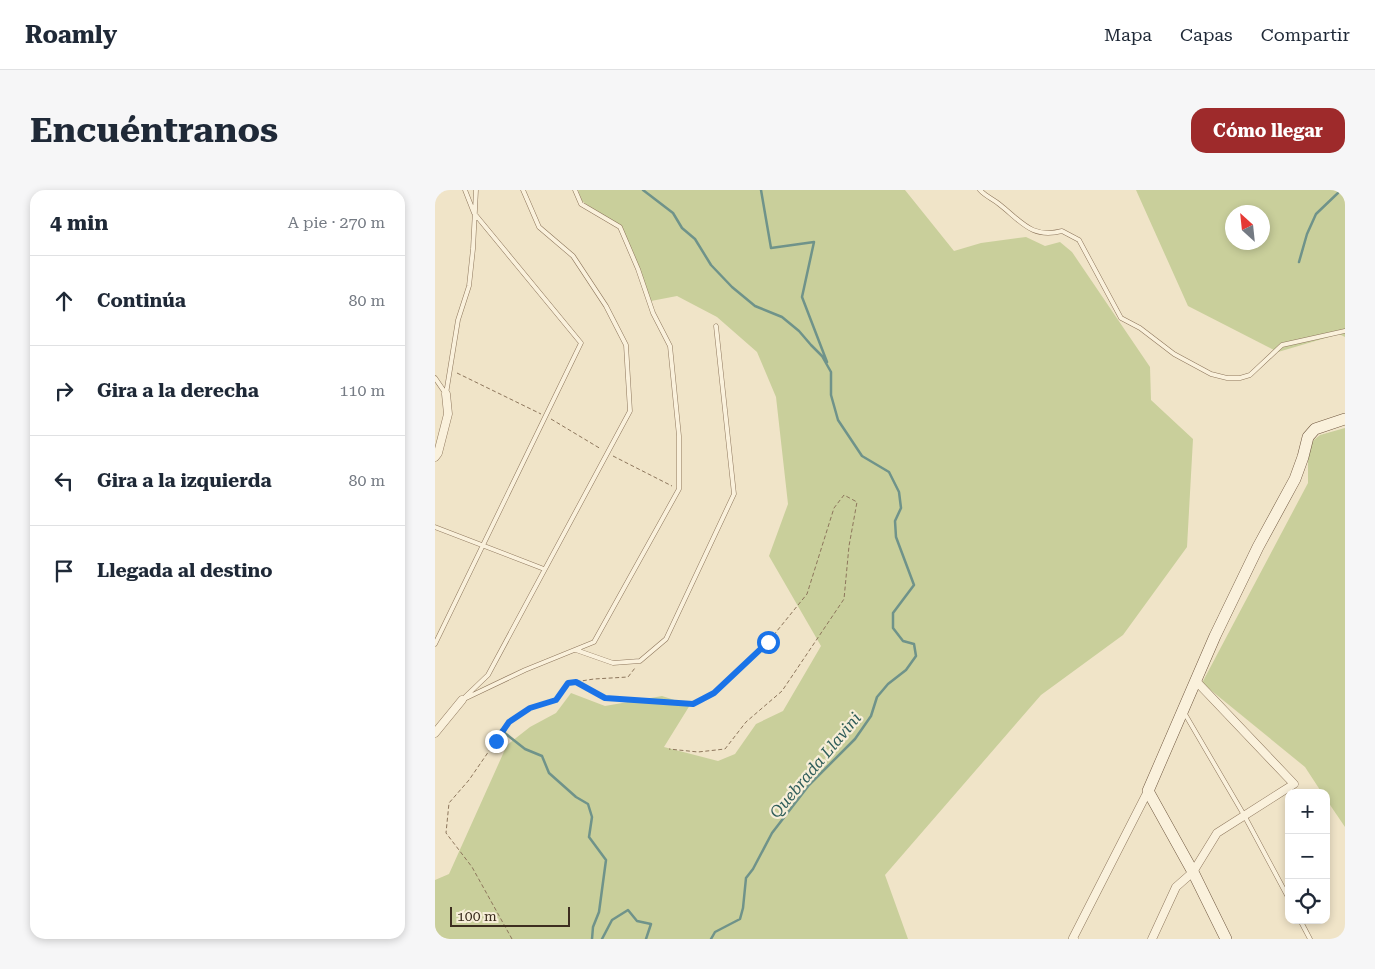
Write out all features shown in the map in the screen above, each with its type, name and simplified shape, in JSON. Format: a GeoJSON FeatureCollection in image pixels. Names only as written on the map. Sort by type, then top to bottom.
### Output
{"type":"FeatureCollection","features":[{"type":"Feature","properties":{"kind":"street"},"geometry":{"type":"LineString","coordinates":[[435,457],[448,414],[446,394]]}},
{"type":"Feature","properties":{"kind":"street"},"geometry":{"type":"LineString","coordinates":[[1074,939],[1148,791],[1235,594],[1295,479],[1308,437],[1315,429],[1345,419]]}},
{"type":"Feature","properties":{"kind":"street"},"geometry":{"type":"LineString","coordinates":[[1152,939],[1176,887],[1193,872],[1217,833],[1294,784],[1196,680]]}},
{"type":"Feature","properties":{"kind":"street"},"geometry":{"type":"LineString","coordinates":[[435,733],[462,700]]}},
{"type":"Feature","properties":{"kind":"street"},"geometry":{"type":"LineString","coordinates":[[1148,791],[1193,872],[1226,939]]}},
{"type":"Feature","properties":{"kind":"lane"},"geometry":{"type":"LineString","coordinates":[[435,644],[581,342],[474,213],[465,190]]}},
{"type":"Feature","properties":{"kind":"lane"},"geometry":{"type":"LineString","coordinates":[[446,394],[458,320],[469,286],[476,190]]}},
{"type":"Feature","properties":{"kind":"lane"},"geometry":{"type":"LineString","coordinates":[[462,700],[488,675],[630,411],[626,345],[607,306],[573,256],[539,227],[523,190]]}},
{"type":"Feature","properties":{"kind":"lane"},"geometry":{"type":"LineString","coordinates":[[462,700],[525,670],[595,642],[679,489],[679,436],[670,346],[653,312],[638,269],[620,227],[581,204],[575,190]]}},
{"type":"Feature","properties":{"kind":"lane"},"geometry":{"type":"LineString","coordinates":[[980,190],[1000,204],[1023,226],[1051,234],[1062,231],[1079,240],[1121,318],[1140,328],[1174,354],[1211,374],[1227,378],[1240,378],[1250,375],[1282,345],[1345,330]]}},
{"type":"Feature","properties":{"kind":"lane"},"geometry":{"type":"LineString","coordinates":[[576,650],[613,663],[640,661],[665,639],[734,494],[716,326]]}},
{"type":"Feature","properties":{"kind":"lane"},"geometry":{"type":"LineString","coordinates":[[435,378],[446,394]]}},
{"type":"Feature","properties":{"kind":"lane"},"geometry":{"type":"LineString","coordinates":[[435,527],[544,570]]}},
{"type":"Feature","properties":{"kind":"lane"},"geometry":{"type":"LineString","coordinates":[[1183,711],[1244,815],[1285,892]]}},
{"type":"Feature","properties":{"kind":"lane"},"geometry":{"type":"LineString","coordinates":[[1302,924],[1310,939]]}},
{"type":"Feature","properties":{"kind":"path"},"geometry":{"type":"LineString","coordinates":[[449,369],[546,417],[607,453],[679,489]]}},
{"type":"Feature","properties":{"kind":"path"},"geometry":{"type":"LineString","coordinates":[[576,682],[605,698],[693,704],[714,693],[768,642],[807,594],[834,508],[843,495],[857,502],[849,546],[844,598],[782,691],[746,722],[725,749],[697,752],[669,749]]}},
{"type":"Feature","properties":{"kind":"path"},"geometry":{"type":"LineString","coordinates":[[512,939],[472,867],[446,833],[449,803],[469,780],[509,722],[530,708],[556,700],[568,683],[628,677],[640,661]]}},
{"type":"Feature","properties":{"kind":"green space"},"geometry":{"type":"Polygon","coordinates":[[[578,190],[905,190],[954,251],[981,243],[1026,237],[1045,246],[1060,242],[1072,252],[1150,367],[1151,400],[1193,439],[1187,547],[1123,635],[1041,695],[885,875],[908,939],[435,939],[435,880],[449,874],[507,745],[530,727],[556,713],[571,693],[605,706],[662,696],[690,705],[664,747],[718,761],[735,754],[756,724],[783,711],[821,646],[769,556],[788,504],[776,397],[757,352],[717,317],[677,296],[651,301],[623,232],[582,201],[578,190]]]}},
{"type":"Feature","properties":{"kind":"green space"},"geometry":{"type":"Polygon","coordinates":[[[1136,190],[1345,190],[1345,337],[1339,334],[1278,352],[1188,306],[1136,190]]]}},
{"type":"Feature","properties":{"kind":"green space"},"geometry":{"type":"Polygon","coordinates":[[[1345,428],[1345,827],[1330,805],[1330,789],[1319,789],[1305,767],[1202,683],[1308,483],[1308,445],[1320,435],[1345,428]]]}},
{"type":"Feature","properties":{"kind":"waterway","name":"Quebrada Llavini"},"geometry":{"type":"LineString","coordinates":[[643,190],[673,213],[682,228],[695,239],[711,265],[732,287],[755,306],[782,317],[799,331],[822,356],[831,372],[831,395],[838,420],[862,456],[889,472],[899,492],[901,508],[895,521],[896,537],[914,585],[893,613],[893,628],[903,641],[914,644],[916,656],[906,670],[888,684],[877,697],[871,716],[855,739],[809,785],[772,833],[753,869],[746,878],[740,919],[715,932],[711,939]]}},
{"type":"Feature","properties":{"kind":"waterway"},"geometry":{"type":"LineString","coordinates":[[761,190],[771,248],[814,242],[802,297],[827,362]]}},
{"type":"Feature","properties":{"kind":"waterway"},"geometry":{"type":"LineString","coordinates":[[1299,262],[1307,234],[1316,214],[1341,190]]}},
{"type":"Feature","properties":{"kind":"waterway"},"geometry":{"type":"LineString","coordinates":[[501,730],[525,749],[542,756],[549,773],[576,797],[588,804],[592,817],[589,837],[606,860],[599,912],[593,927],[592,939]]}},
{"type":"Feature","properties":{"kind":"waterway"},"geometry":{"type":"LineString","coordinates":[[602,939],[612,920],[628,910],[637,921],[651,924],[646,939]]}},
{"type":"Feature","properties":{"kind":"route"},"geometry":{"type":"LineString","coordinates":[[496,741],[509,722],[530,708],[556,700],[568,683],[576,682],[605,698],[693,704],[714,693],[768,642]]}}]}
